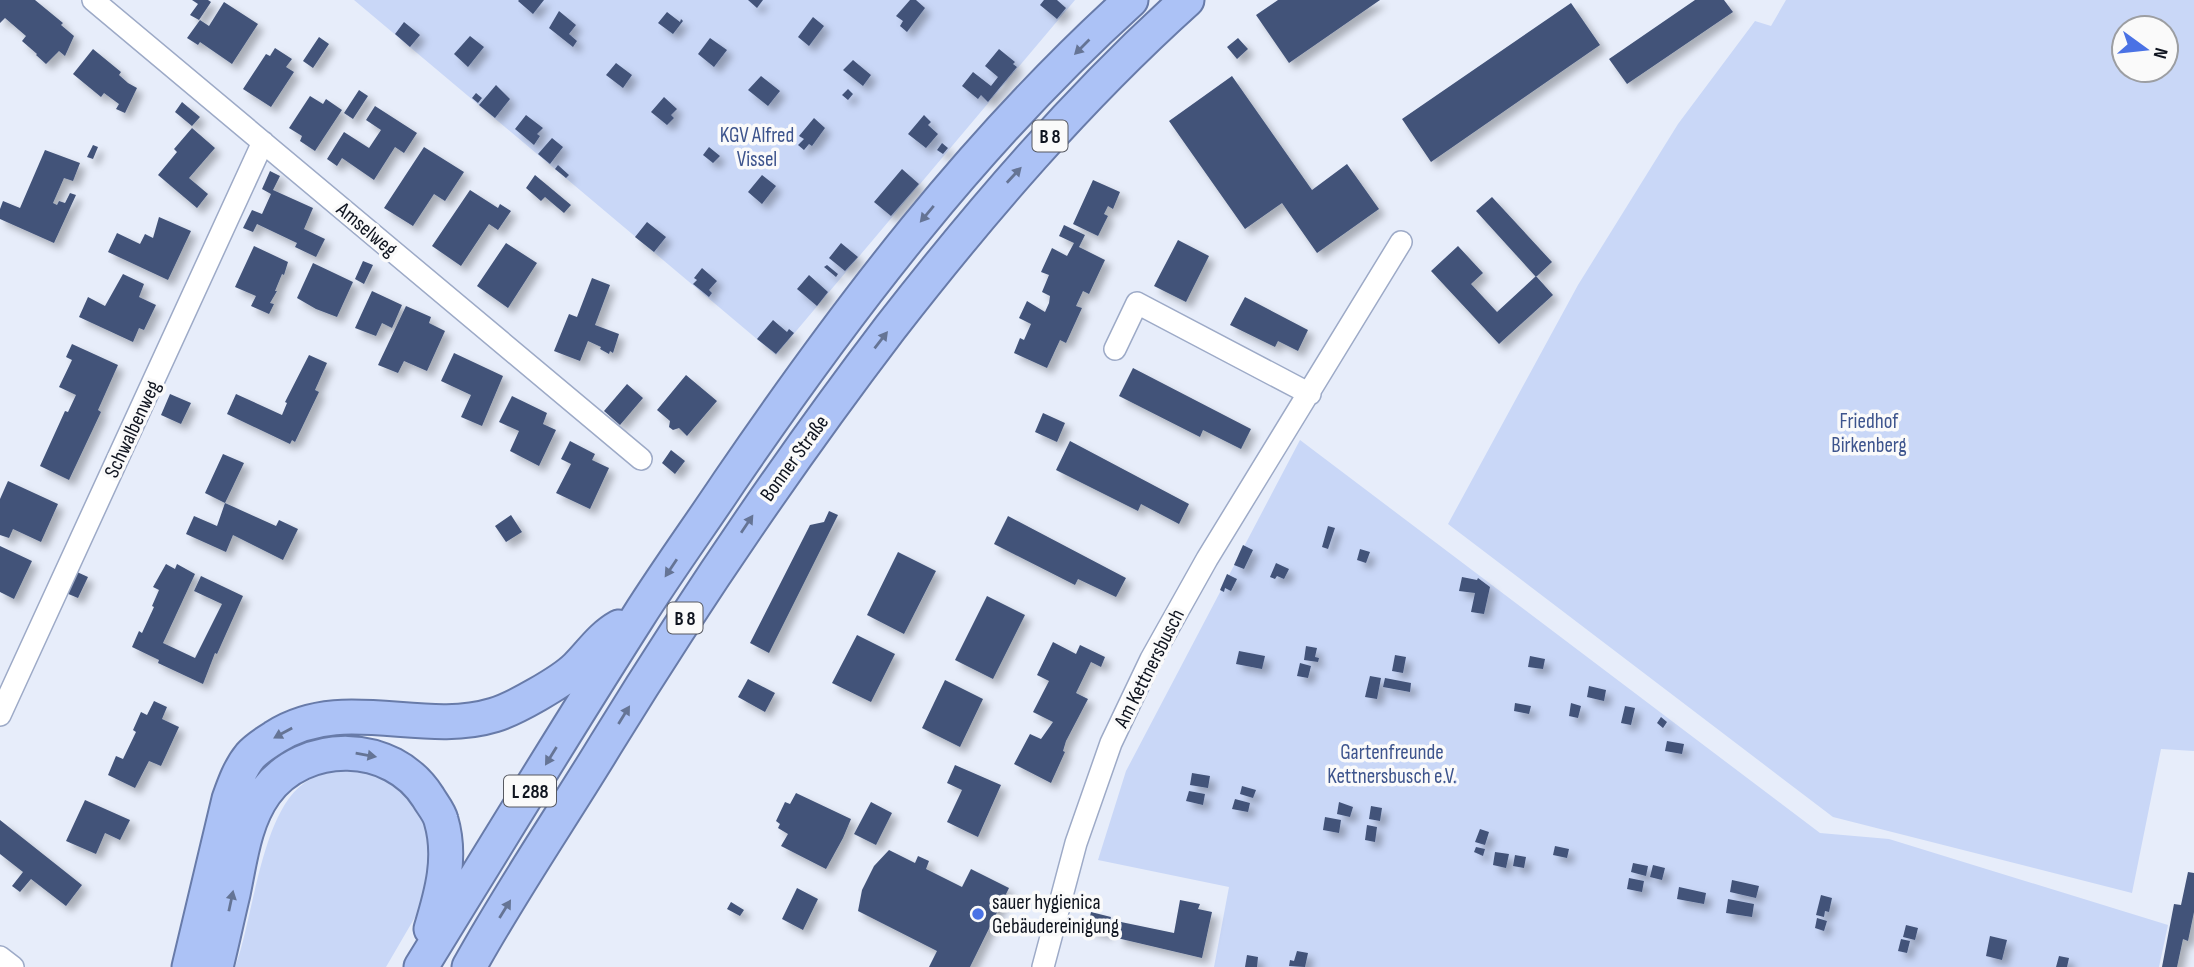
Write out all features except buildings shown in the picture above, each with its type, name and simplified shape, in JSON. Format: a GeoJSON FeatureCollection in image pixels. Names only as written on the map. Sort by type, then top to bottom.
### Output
{"type":"FeatureCollection","features":[{"type":"Feature","properties":{"kind":"highway","name":"Bonner Straße"},"geometry":{"type":"LineString","coordinates":[[421,967],[639,615],[778,410],[928,213],[999,131],[1131,0]]}},
{"type":"Feature","properties":{"kind":"highway","name":"Bonner Straße"},"geometry":{"type":"LineString","coordinates":[[470,967],[661,655],[785,468],[848,383],[1004,186],[1090,94],[1187,0]]}},
{"type":"Feature","properties":{"kind":"highway","name":"B 8"},"geometry":{"type":"LineString","coordinates":[[189,967],[229,799],[250,756],[266,742],[301,723],[321,718],[360,716],[433,722],[464,721],[495,715],[521,703],[575,669],[605,635],[639,615]]}},
{"type":"Feature","properties":{"kind":"highway"},"geometry":{"type":"LineString","coordinates":[[216,967],[249,823],[263,796],[276,780],[305,760],[328,754],[353,753],[379,757],[404,770],[421,786],[440,817],[447,849],[443,890],[421,967]]}},
{"type":"Feature","properties":{"kind":"street","name":"Amselweg"},"geometry":{"type":"LineString","coordinates":[[93,0],[641,459]]}},
{"type":"Feature","properties":{"kind":"street","name":"Schwalbenweg"},"geometry":{"type":"LineString","coordinates":[[0,715],[263,142]]}},
{"type":"Feature","properties":{"kind":"street","name":"Am Kettnersbusch"},"geometry":{"type":"LineString","coordinates":[[1043,967],[1076,843],[1116,731],[1151,659],[1207,559],[1401,242]]}},
{"type":"Feature","properties":{"kind":"street"},"geometry":{"type":"LineString","coordinates":[[1115,349],[1137,303],[1310,394]]}},
{"type":"Feature","properties":{"kind":"street"},"geometry":{"type":"LineString","coordinates":[[0,957],[13,967]]}},
{"type":"Feature","properties":{"kind":"green space","name":"KGV Alfred Vissel"},"geometry":{"type":"Polygon","coordinates":[[[354,0],[1075,0],[776,355],[354,0]]]}},
{"type":"Feature","properties":{"kind":"green space","name":"Friedhof Birkenberg"},"geometry":{"type":"Polygon","coordinates":[[[1786,0],[2194,0],[2194,751],[2161,749],[2132,893],[1833,817],[1448,524],[1578,285],[1678,124],[1755,21],[1771,26],[1786,0]]]}},
{"type":"Feature","properties":{"kind":"green space","name":"Gartenfreunde Kettnersbusch e.V."},"geometry":{"type":"Polygon","coordinates":[[[1300,440],[1820,833],[1889,839],[2168,925],[2159,967],[1214,967],[1229,887],[1098,860],[1126,771],[1300,440]]]}},
{"type":"Feature","properties":{"kind":"green space"},"geometry":{"type":"Polygon","coordinates":[[[334,770],[360,771],[385,777],[408,794],[433,833],[432,888],[386,967],[235,967],[261,865],[280,813],[293,793],[309,780],[334,770]]]}},
{"type":"Feature","properties":{"kind":"place","name":"sauer hygienica Gebäudereinigung"},"geometry":{"type":"Point","coordinates":[978,914]}}]}
